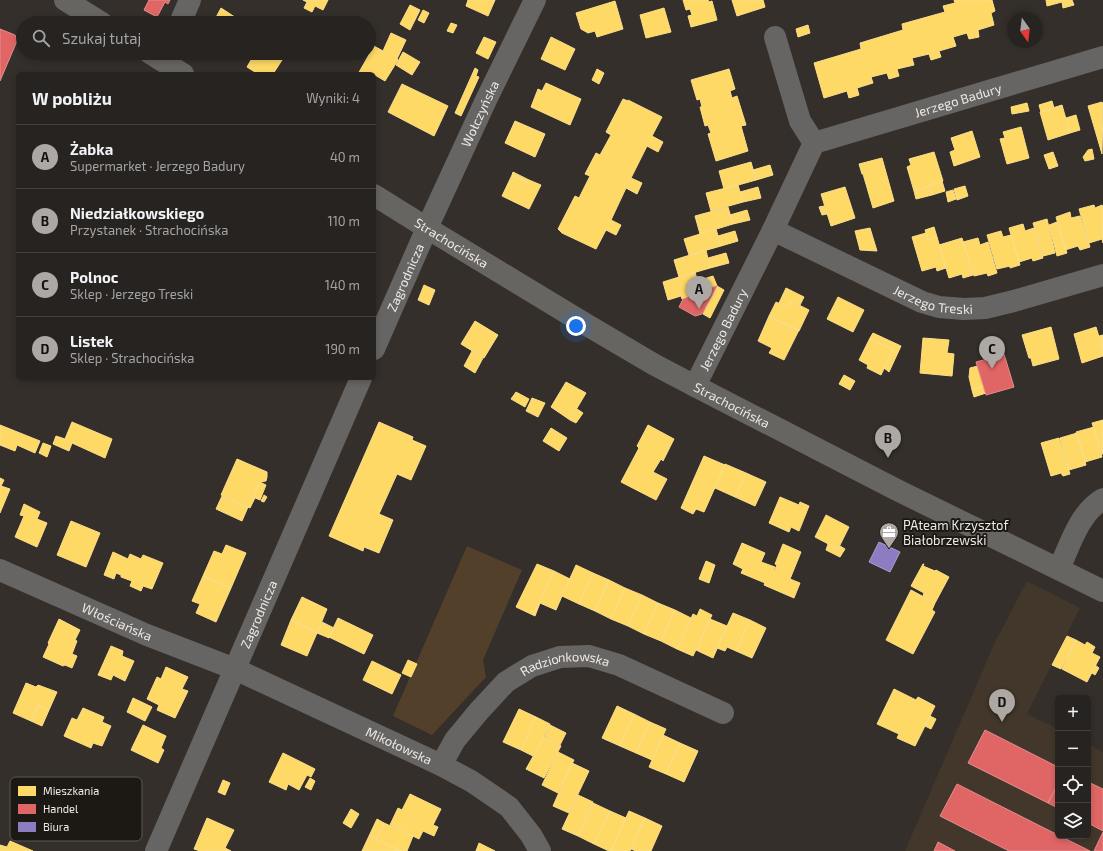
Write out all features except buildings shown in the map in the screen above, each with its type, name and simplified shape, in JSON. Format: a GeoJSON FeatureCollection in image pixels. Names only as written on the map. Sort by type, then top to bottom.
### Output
{"type":"FeatureCollection","features":[{"type":"Feature","properties":{"kind":"main road"},"geometry":{"type":"LineString","coordinates":[[65,0],[91,16]]}},
{"type":"Feature","properties":{"kind":"main road"},"geometry":{"type":"LineString","coordinates":[[165,60],[180,72]]}},
{"type":"Feature","properties":{"kind":"main road","name":"Strachocińska"},"geometry":{"type":"LineString","coordinates":[[376,196],[635,352],[695,386],[897,490],[1103,591]]}},
{"type":"Feature","properties":{"kind":"street"},"geometry":{"type":"LineString","coordinates":[[183,16],[190,0]]}},
{"type":"Feature","properties":{"kind":"street","name":"Wołczyńska"},"geometry":{"type":"LineString","coordinates":[[427,228],[534,0]]}},
{"type":"Feature","properties":{"kind":"street"},"geometry":{"type":"LineString","coordinates":[[775,37],[800,121],[814,143]]}},
{"type":"Feature","properties":{"kind":"street","name":"Jerzego Badury"},"geometry":{"type":"LineString","coordinates":[[695,386],[773,230],[814,143],[1103,57]]}},
{"type":"Feature","properties":{"kind":"street","name":"Zagrodnicza"},"geometry":{"type":"LineString","coordinates":[[376,344],[427,228]]}},
{"type":"Feature","properties":{"kind":"street","name":"Jerzego Treski"},"geometry":{"type":"LineString","coordinates":[[773,230],[922,302],[939,307],[964,310],[985,308],[1014,302],[1103,275]]}},
{"type":"Feature","properties":{"kind":"street","name":"Zagrodnicza"},"geometry":{"type":"LineString","coordinates":[[156,851],[360,380]]}},
{"type":"Feature","properties":{"kind":"street"},"geometry":{"type":"LineString","coordinates":[[1059,569],[1082,518],[1095,503],[1103,499]]}},
{"type":"Feature","properties":{"kind":"street","name":"Włościańska"},"geometry":{"type":"LineString","coordinates":[[0,570],[147,635],[235,669]]}},
{"type":"Feature","properties":{"kind":"street","name":"Radzionkowska"},"geometry":{"type":"LineString","coordinates":[[441,765],[455,740],[506,682],[532,666],[560,657],[589,656],[619,665],[723,713]]}},
{"type":"Feature","properties":{"kind":"street","name":"Mikołowska"},"geometry":{"type":"LineString","coordinates":[[235,669],[441,765],[470,781],[509,806],[531,835],[540,851]]}},
{"type":"Feature","properties":{"kind":"shaded area"},"geometry":{"type":"Polygon","coordinates":[[[467,546],[522,570],[483,660],[486,677],[432,735],[393,716],[467,546]]]}},
{"type":"Feature","properties":{"kind":"shaded area"},"geometry":{"type":"Polygon","coordinates":[[[1027,581],[1080,608],[1027,714],[1055,728],[1055,839],[1091,839],[1091,746],[1103,752],[1103,851],[905,851],[994,644],[1027,581]]]}},
{"type":"Feature","properties":{"kind":"place","name":"Żabka"},"geometry":{"type":"Point","coordinates":[699,309]}},
{"type":"Feature","properties":{"kind":"place","name":"Polnoc"},"geometry":{"type":"Point","coordinates":[992,369]}},
{"type":"Feature","properties":{"kind":"place","name":"Niedziałkowskiego"},"geometry":{"type":"Point","coordinates":[888,458]}},
{"type":"Feature","properties":{"kind":"place","name":"PAteam Krzysztof Białobrzewski"},"geometry":{"type":"Point","coordinates":[889,549]}},
{"type":"Feature","properties":{"kind":"place","name":"Listek"},"geometry":{"type":"Point","coordinates":[1002,722]}}]}
